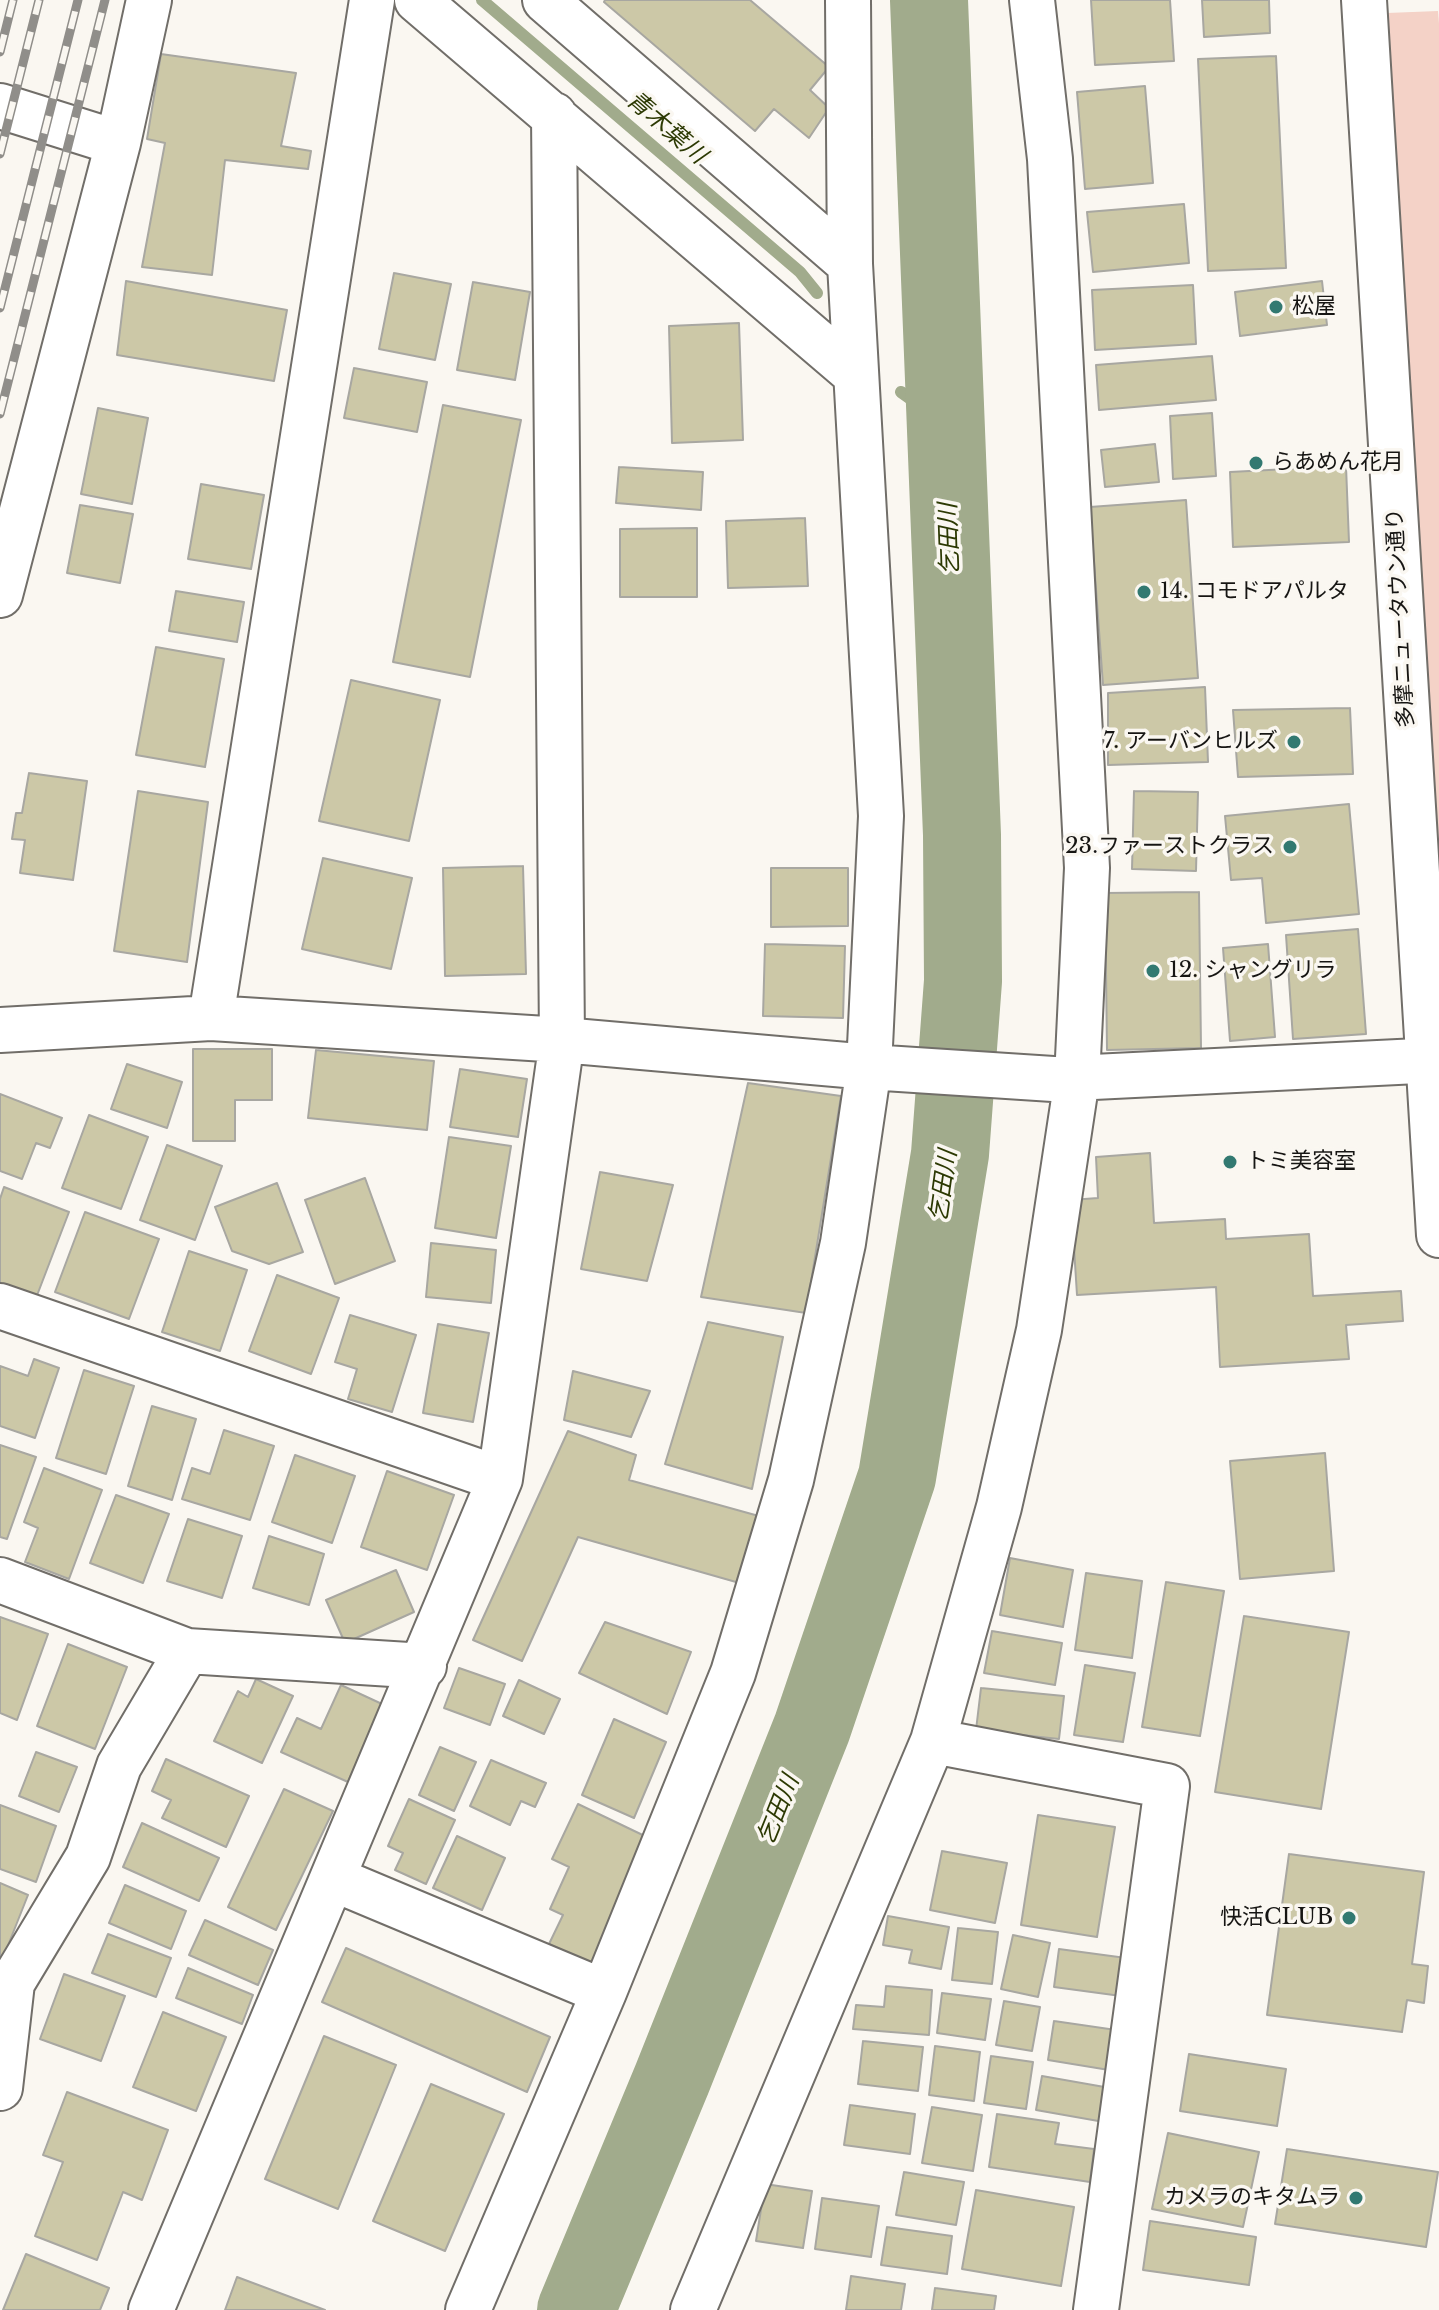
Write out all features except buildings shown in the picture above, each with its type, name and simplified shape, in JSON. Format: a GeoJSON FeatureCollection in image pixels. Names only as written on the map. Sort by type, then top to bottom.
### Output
{"type":"FeatureCollection","features":[{"type":"Feature","properties":{"kind":"street"},"geometry":{"type":"LineString","coordinates":[[0,595],[118,143],[149,0]]}},
{"type":"Feature","properties":{"kind":"street"},"geometry":{"type":"LineString","coordinates":[[211,1018],[372,0]]}},
{"type":"Feature","properties":{"kind":"street"},"geometry":{"type":"LineString","coordinates":[[417,0],[855,374]]}},
{"type":"Feature","properties":{"kind":"street"},"geometry":{"type":"LineString","coordinates":[[545,0],[850,264]]}},
{"type":"Feature","properties":{"kind":"street"},"geometry":{"type":"LineString","coordinates":[[468,2310],[604,1992],[733,1673],[791,1480],[843,1243],[890,1067],[881,816],[850,264],[848,0]]}},
{"type":"Feature","properties":{"kind":"street"},"geometry":{"type":"LineString","coordinates":[[693,2310],[933,1741],[999,1507],[1036,1345],[1056,1078],[1087,868],[1050,159],[1032,0]]}},
{"type":"Feature","properties":{"kind":"street","name":"多摩ニュータウン通り"},"geometry":{"type":"LineString","coordinates":[[1364,0],[1434,1060],[1439,1235]]}},
{"type":"Feature","properties":{"kind":"street"},"geometry":{"type":"LineString","coordinates":[[0,106],[118,143]]}},
{"type":"Feature","properties":{"kind":"street"},"geometry":{"type":"LineString","coordinates":[[151,2310],[500,1479],[562,1040],[554,115]]}},
{"type":"Feature","properties":{"kind":"street"},"geometry":{"type":"LineString","coordinates":[[0,1030],[211,1018],[562,1040],[1056,1078],[1434,1060]]}},
{"type":"Feature","properties":{"kind":"street"},"geometry":{"type":"LineString","coordinates":[[0,1306],[500,1479]]}},
{"type":"Feature","properties":{"kind":"street"},"geometry":{"type":"LineString","coordinates":[[0,1580],[187,1651],[424,1666]]}},
{"type":"Feature","properties":{"kind":"street"},"geometry":{"type":"LineString","coordinates":[[0,2088],[12,1983],[88,1857],[119,1766],[187,1651]]}},
{"type":"Feature","properties":{"kind":"street"},"geometry":{"type":"LineString","coordinates":[[933,1741],[1167,1786],[1096,2310]]}},
{"type":"Feature","properties":{"kind":"street"},"geometry":{"type":"LineString","coordinates":[[334,1879],[604,1992]]}},
{"type":"Feature","properties":{"kind":"shaded area"},"geometry":{"type":"Polygon","coordinates":[[[1438,11],[1439,24],[1439,847],[1387,13],[1438,11]]]}},
{"type":"Feature","properties":{"kind":"waterway","name":"青木葉川"},"geometry":{"type":"LineString","coordinates":[[482,0],[800,272],[817,293]]}},
{"type":"Feature","properties":{"kind":"waterway","name":"乞田川"},"geometry":{"type":"LineString","coordinates":[[576,2310],[812,1728],[897,1477],[950,1154],[963,981],[962,835],[929,0]]}},
{"type":"Feature","properties":{"kind":"waterway","name":"青木葉川"},"geometry":{"type":"LineString","coordinates":[[901,392],[946,424]]}},
{"type":"Feature","properties":{"kind":"railway"},"geometry":{"type":"LineString","coordinates":[[0,52],[13,0]]}},
{"type":"Feature","properties":{"kind":"railway"},"geometry":{"type":"LineString","coordinates":[[0,154],[39,0]]}},
{"type":"Feature","properties":{"kind":"railway"},"geometry":{"type":"LineString","coordinates":[[0,308],[78,0]]}},
{"type":"Feature","properties":{"kind":"railway"},"geometry":{"type":"LineString","coordinates":[[0,414],[105,0]]}},
{"type":"Feature","properties":{"kind":"place","name":"松屋"},"geometry":{"type":"Point","coordinates":[1276,307]}},
{"type":"Feature","properties":{"kind":"place","name":"らあめん花月"},"geometry":{"type":"Point","coordinates":[1256,463]}},
{"type":"Feature","properties":{"kind":"place","name":"14. コモドアパルタ"},"geometry":{"type":"Point","coordinates":[1144,592]}},
{"type":"Feature","properties":{"kind":"place","name":"7. アーバンヒルズ"},"geometry":{"type":"Point","coordinates":[1294,742]}},
{"type":"Feature","properties":{"kind":"place","name":"23.ファーストクラス"},"geometry":{"type":"Point","coordinates":[1290,847]}},
{"type":"Feature","properties":{"kind":"place","name":"12. シャングリラ"},"geometry":{"type":"Point","coordinates":[1153,971]}},
{"type":"Feature","properties":{"kind":"place","name":"トミ美容室"},"geometry":{"type":"Point","coordinates":[1230,1162]}},
{"type":"Feature","properties":{"kind":"place","name":"快活CLUB"},"geometry":{"type":"Point","coordinates":[1349,1918]}},
{"type":"Feature","properties":{"kind":"place","name":"カメラのキタムラ"},"geometry":{"type":"Point","coordinates":[1356,2198]}}]}
